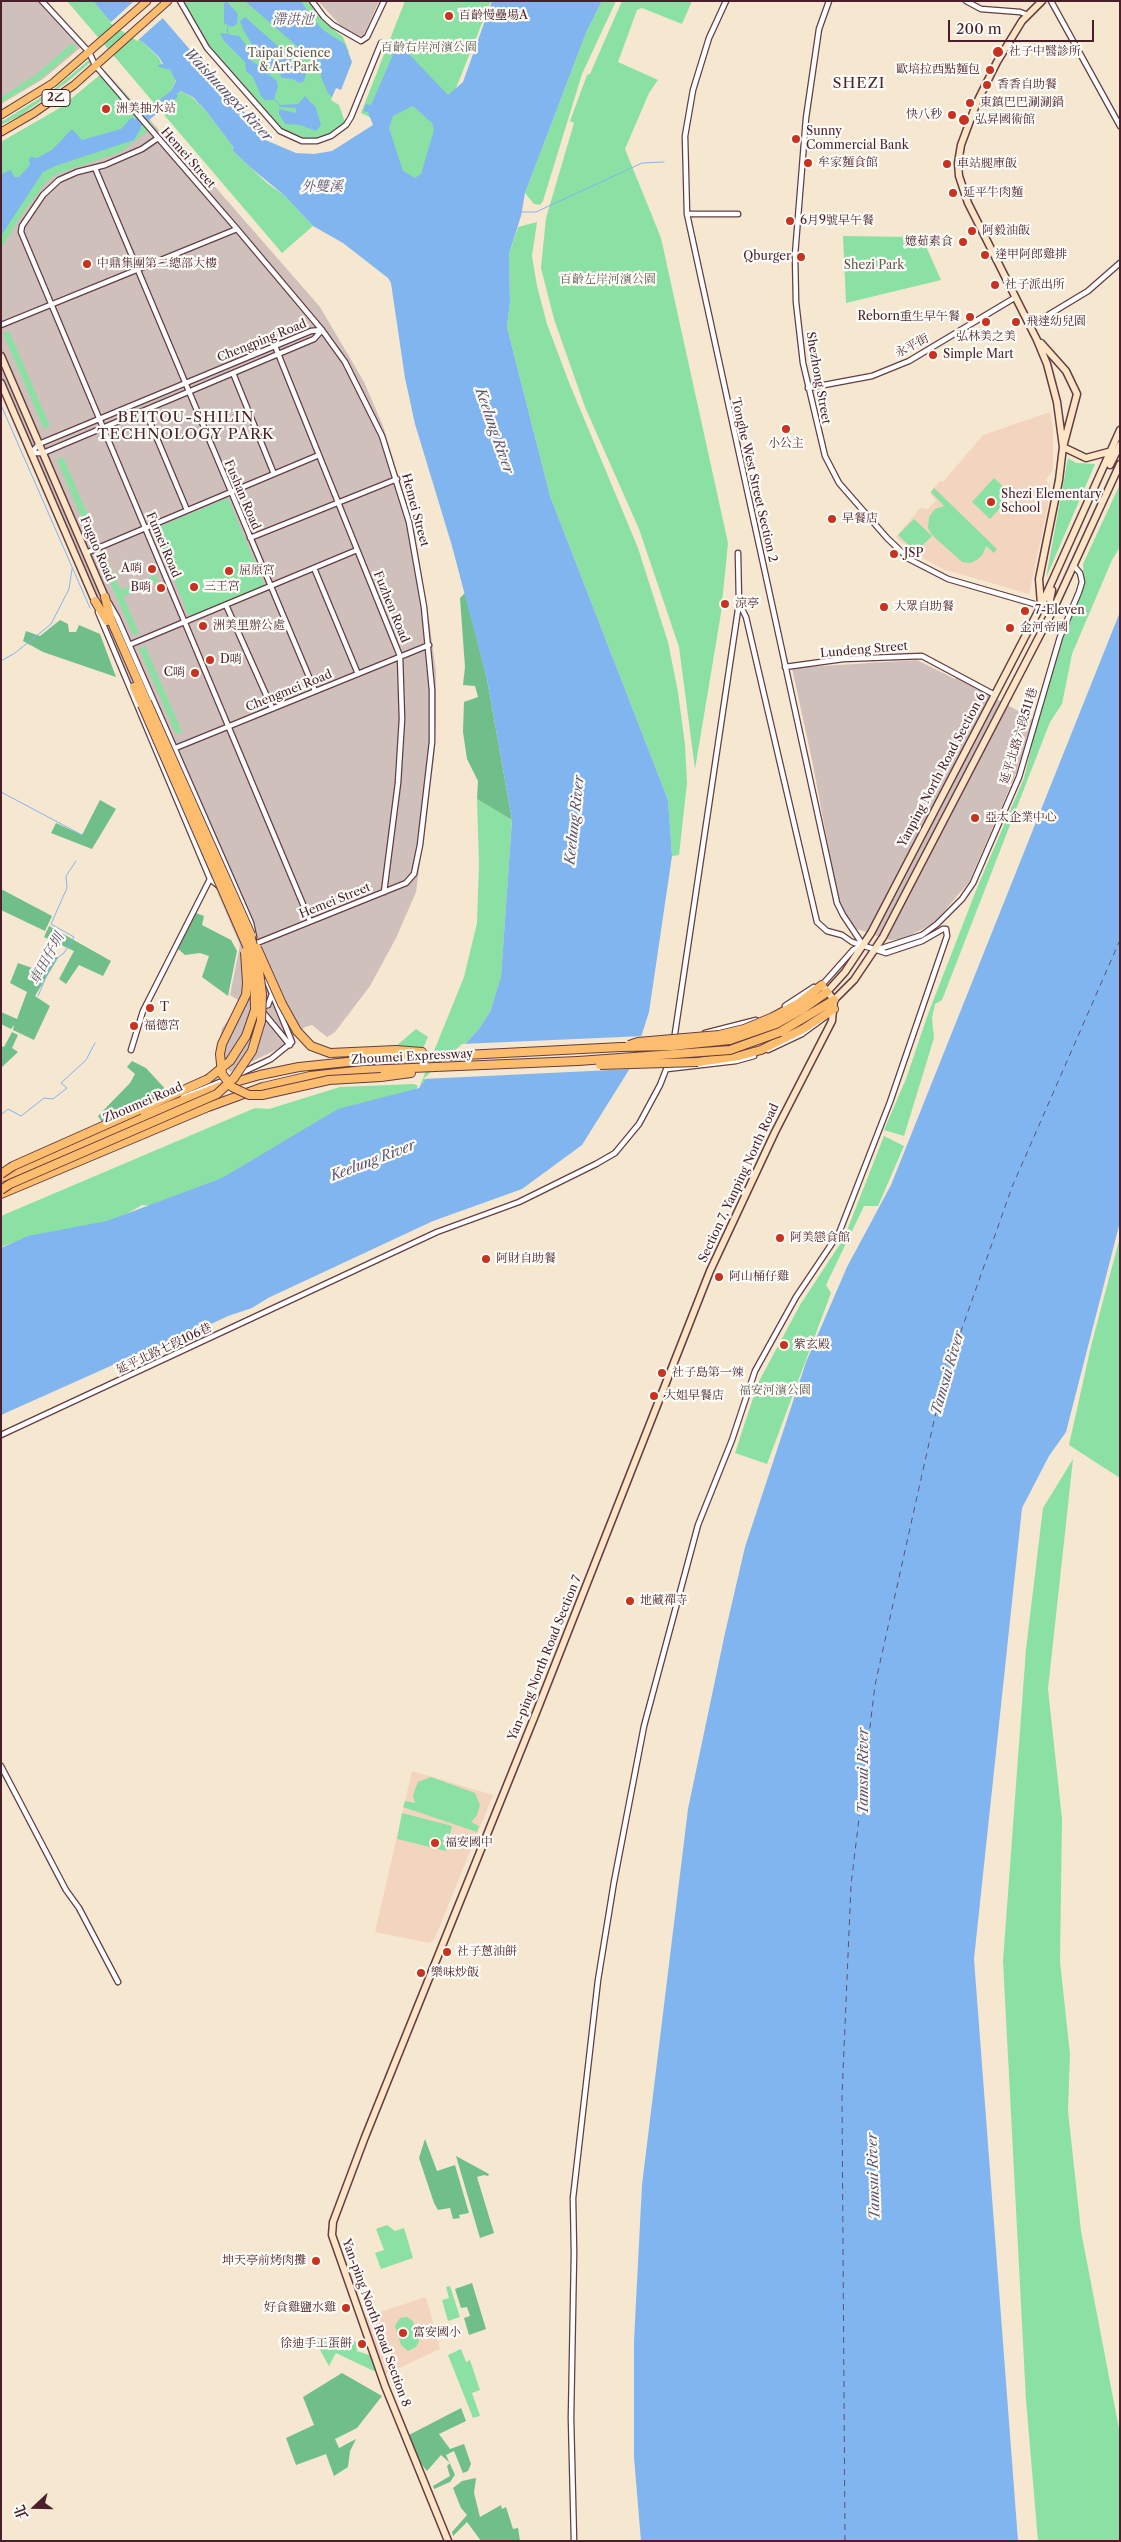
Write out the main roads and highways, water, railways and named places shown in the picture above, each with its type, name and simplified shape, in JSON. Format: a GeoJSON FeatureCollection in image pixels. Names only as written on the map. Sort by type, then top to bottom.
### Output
{"type":"FeatureCollection","features":[{"type":"Feature","properties":{"kind":"highway"},"geometry":{"type":"LineString","coordinates":[[105,597],[111,620],[144,704]]}},
{"type":"Feature","properties":{"kind":"highway"},"geometry":{"type":"LineString","coordinates":[[95,601],[104,613],[245,932],[291,1022],[311,1046],[330,1053],[396,1050],[449,1054]]}},
{"type":"Feature","properties":{"kind":"highway"},"geometry":{"type":"LineString","coordinates":[[245,932],[246,995],[222,1044],[220,1063],[226,1081],[239,1092],[262,1095],[329,1080],[477,1066]]}},
{"type":"Feature","properties":{"kind":"highway"},"geometry":{"type":"LineString","coordinates":[[1,1174],[38,1155],[195,1086],[230,1061],[246,1036],[254,1015],[256,997],[254,967],[245,932]]}},
{"type":"Feature","properties":{"kind":"highway"},"geometry":{"type":"LineString","coordinates":[[1,1190],[10,1184],[217,1094],[234,1078],[252,1051],[261,1020],[260,980],[245,932]]}},
{"type":"Feature","properties":{"kind":"highway","name":"Zhoumei Expressway"},"geometry":{"type":"LineString","coordinates":[[1,1174],[220,1086],[300,1067],[449,1054],[622,1047],[638,1042],[719,1035],[775,1020],[799,1002],[824,988]]}},
{"type":"Feature","properties":{"kind":"highway","name":"Zhoumei Expressway"},"geometry":{"type":"LineString","coordinates":[[1,1194],[208,1107],[263,1086],[310,1076],[364,1070],[578,1061],[730,1050],[782,1036],[834,1000]]}},
{"type":"Feature","properties":{"kind":"highway"},"geometry":{"type":"LineString","coordinates":[[782,1036],[834,1009]]}},
{"type":"Feature","properties":{"kind":"main road","name":"2乙"},"geometry":{"type":"LineString","coordinates":[[1,115],[53,82],[147,1]]}},
{"type":"Feature","properties":{"kind":"main road","name":"2乙"},"geometry":{"type":"LineString","coordinates":[[1,132],[55,99],[107,56],[168,1]]}},
{"type":"Feature","properties":{"kind":"water"},"geometry":{"type":"Polygon","coordinates":[[[93,1],[148,1],[251,118],[249,121],[256,130],[260,128],[264,134],[263,139],[296,153],[314,154],[332,151],[373,125],[368,112],[363,111],[366,104],[371,105],[396,48],[406,51],[448,95],[463,82],[492,1],[602,1],[586,33],[525,193],[521,216],[509,254],[510,302],[507,327],[550,496],[668,800],[672,856],[649,1012],[632,1065],[582,1145],[522,1189],[433,1221],[268,1298],[252,1308],[228,1316],[167,1345],[153,1347],[1,1415],[1,1248],[28,1236],[107,1221],[222,1178],[338,1109],[419,1088],[427,1077],[457,1053],[479,1029],[490,1012],[501,977],[512,820],[487,679],[452,546],[415,424],[405,378],[391,283],[388,278],[343,243],[313,226],[285,196],[250,167],[232,150],[234,148],[193,97],[181,91],[165,102],[163,98],[170,93],[176,81],[170,70],[159,67],[158,65],[163,64],[159,57],[144,43],[109,20],[93,1]],[[413,106],[393,116],[389,128],[403,171],[415,178],[421,174],[434,130],[432,123],[413,106]]]}},
{"type":"Feature","properties":{"kind":"water","name":"滯洪池"},"geometry":{"type":"Polygon","coordinates":[[[245,1],[301,1],[323,30],[345,44],[352,62],[341,90],[336,88],[332,97],[328,93],[321,77],[321,67],[245,1]]]}},
{"type":"Feature","properties":{"kind":"water"},"geometry":{"type":"Polygon","coordinates":[[[227,2],[238,14],[237,24],[232,27],[224,23],[224,3],[227,2]]]}},
{"type":"Feature","properties":{"kind":"water"},"geometry":{"type":"Polygon","coordinates":[[[245,17],[304,69],[306,74],[304,81],[299,83],[293,79],[282,78],[275,68],[267,64],[255,50],[243,29],[240,21],[245,17]]]}},
{"type":"Feature","properties":{"kind":"water"},"geometry":{"type":"Polygon","coordinates":[[[220,33],[239,36],[249,49],[251,60],[277,81],[278,86],[274,100],[265,100],[261,96],[253,77],[246,71],[245,62],[224,41],[220,33]]]}},
{"type":"Feature","properties":{"kind":"water"},"geometry":{"type":"Polygon","coordinates":[[[305,96],[316,108],[321,125],[316,131],[300,125],[285,124],[279,114],[279,109],[296,113],[296,108],[279,107],[280,105],[298,104],[305,96]]]}},
{"type":"Feature","properties":{"kind":"water"},"geometry":{"type":"Polygon","coordinates":[[[132,117],[141,128],[134,140],[55,166],[43,172],[1,236],[1,174],[11,170],[14,177],[19,177],[30,165],[29,159],[31,157],[37,158],[52,150],[72,129],[82,140],[121,129],[132,117]]]}},
{"type":"Feature","properties":{"kind":"water","name":"Tamsui River"},"geometry":{"type":"Polygon","coordinates":[[[1120,612],[1120,1222],[1066,1432],[1049,1456],[1022,1508],[974,1959],[1018,2541],[641,2541],[634,2457],[634,2341],[642,2185],[688,1809],[745,1547],[806,1362],[847,1267],[891,1185],[1120,612]]]}},
{"type":"Feature","properties":{"kind":"waterway"},"geometry":{"type":"LineString","coordinates":[[227,34],[228,25]]}},
{"type":"Feature","properties":{"kind":"waterway"},"geometry":{"type":"LineString","coordinates":[[128,131],[173,95]]}},
{"type":"Feature","properties":{"kind":"waterway"},"geometry":{"type":"LineString","coordinates":[[274,99],[280,105]]}},
{"type":"Feature","properties":{"kind":"waterway"},"geometry":{"type":"LineString","coordinates":[[521,212],[536,212],[642,163],[664,162]]}},
{"type":"Feature","properties":{"kind":"waterway"},"geometry":{"type":"LineString","coordinates":[[1,405],[90,608]]}},
{"type":"Feature","properties":{"kind":"waterway"},"geometry":{"type":"LineString","coordinates":[[1,661],[15,653],[51,624],[69,589],[72,569]]}},
{"type":"Feature","properties":{"kind":"waterway"},"geometry":{"type":"LineString","coordinates":[[1,792],[82,835]]}},
{"type":"Feature","properties":{"kind":"waterway","name":"車田仔圳"},"geometry":{"type":"LineString","coordinates":[[38,996],[50,968],[56,959],[64,953],[74,937],[51,924],[67,888],[66,876],[76,861]]}},
{"type":"Feature","properties":{"kind":"waterway"},"geometry":{"type":"LineString","coordinates":[[1,1115],[8,1109],[21,1116],[44,1098],[53,1099],[67,1088],[61,1083],[86,1060],[95,1043]]}},
{"type":"Feature","properties":{"kind":"place","name":"百齡慢壘場A"},"geometry":{"type":"Point","coordinates":[449,16]}},
{"type":"Feature","properties":{"kind":"place","name":"社子中醫診所"},"geometry":{"type":"Point","coordinates":[998,52]}},
{"type":"Feature","properties":{"kind":"place","name":"歐培拉西點麵包"},"geometry":{"type":"Point","coordinates":[990,70]}},
{"type":"Feature","properties":{"kind":"place","name":"香香自助餐"},"geometry":{"type":"Point","coordinates":[987,85]}},
{"type":"Feature","properties":{"kind":"place","name":"東鎮巴巴涮涮鍋"},"geometry":{"type":"Point","coordinates":[970,103]}},
{"type":"Feature","properties":{"kind":"place","name":"洲美抽水站"},"geometry":{"type":"Point","coordinates":[106,109]}},
{"type":"Feature","properties":{"kind":"place","name":"快八秒"},"geometry":{"type":"Point","coordinates":[952,115]}},
{"type":"Feature","properties":{"kind":"place","name":"弘昇國術館"},"geometry":{"type":"Point","coordinates":[964,120]}},
{"type":"Feature","properties":{"kind":"place","name":"Sunny Commercial Bank"},"geometry":{"type":"Point","coordinates":[796,139]}},
{"type":"Feature","properties":{"kind":"place","name":"牟家麵食館"},"geometry":{"type":"Point","coordinates":[808,163]}},
{"type":"Feature","properties":{"kind":"place","name":"車站腿庫飯"},"geometry":{"type":"Point","coordinates":[947,164]}},
{"type":"Feature","properties":{"kind":"place","name":"延平牛肉麵"},"geometry":{"type":"Point","coordinates":[953,193]}},
{"type":"Feature","properties":{"kind":"place","name":"6月9號早午餐"},"geometry":{"type":"Point","coordinates":[790,221]}},
{"type":"Feature","properties":{"kind":"place","name":"阿毅油飯"},"geometry":{"type":"Point","coordinates":[972,231]}},
{"type":"Feature","properties":{"kind":"place","name":"嬑茹素食"},"geometry":{"type":"Point","coordinates":[963,242]}},
{"type":"Feature","properties":{"kind":"place","name":"逢甲阿郎雞排"},"geometry":{"type":"Point","coordinates":[985,255]}},
{"type":"Feature","properties":{"kind":"place","name":"Qburger"},"geometry":{"type":"Point","coordinates":[801,257]}},
{"type":"Feature","properties":{"kind":"place","name":"中鼎集團第二總部大樓"},"geometry":{"type":"Point","coordinates":[87,264]}},
{"type":"Feature","properties":{"kind":"place","name":"社子派出所"},"geometry":{"type":"Point","coordinates":[995,285]}},
{"type":"Feature","properties":{"kind":"place","name":"Reborn重生早午餐"},"geometry":{"type":"Point","coordinates":[970,317]}},
{"type":"Feature","properties":{"kind":"place","name":"弘林美之美"},"geometry":{"type":"Point","coordinates":[986,322]}},
{"type":"Feature","properties":{"kind":"place","name":"飛達幼兒園"},"geometry":{"type":"Point","coordinates":[1016,322]}},
{"type":"Feature","properties":{"kind":"place","name":"Simple Mart"},"geometry":{"type":"Point","coordinates":[933,355]}},
{"type":"Feature","properties":{"kind":"place","name":"小公主"},"geometry":{"type":"Point","coordinates":[786,429]}},
{"type":"Feature","properties":{"kind":"place","name":"Shezi Elementary School"},"geometry":{"type":"Point","coordinates":[991,502]}},
{"type":"Feature","properties":{"kind":"place","name":"早餐店"},"geometry":{"type":"Point","coordinates":[832,519]}},
{"type":"Feature","properties":{"kind":"place","name":"JSP"},"geometry":{"type":"Point","coordinates":[894,554]}},
{"type":"Feature","properties":{"kind":"place","name":"A哨"},"geometry":{"type":"Point","coordinates":[152,569]}},
{"type":"Feature","properties":{"kind":"place","name":"屈原宮"},"geometry":{"type":"Point","coordinates":[229,571]}},
{"type":"Feature","properties":{"kind":"place","name":"三王宮"},"geometry":{"type":"Point","coordinates":[194,587]}},
{"type":"Feature","properties":{"kind":"place","name":"B哨"},"geometry":{"type":"Point","coordinates":[161,588]}},
{"type":"Feature","properties":{"kind":"place","name":"涼亭"},"geometry":{"type":"Point","coordinates":[725,604]}},
{"type":"Feature","properties":{"kind":"place","name":"大眾自助餐"},"geometry":{"type":"Point","coordinates":[884,607]}},
{"type":"Feature","properties":{"kind":"place","name":"7-Eleven"},"geometry":{"type":"Point","coordinates":[1025,611]}},
{"type":"Feature","properties":{"kind":"place","name":"洲美里辦公處"},"geometry":{"type":"Point","coordinates":[203,626]}},
{"type":"Feature","properties":{"kind":"place","name":"金河帝國"},"geometry":{"type":"Point","coordinates":[1010,628]}},
{"type":"Feature","properties":{"kind":"place","name":"D哨"},"geometry":{"type":"Point","coordinates":[210,660]}},
{"type":"Feature","properties":{"kind":"place","name":"C哨"},"geometry":{"type":"Point","coordinates":[195,673]}},
{"type":"Feature","properties":{"kind":"place","name":"亞太企業中心"},"geometry":{"type":"Point","coordinates":[975,818]}},
{"type":"Feature","properties":{"kind":"place","name":"T"},"geometry":{"type":"Point","coordinates":[150,1008]}},
{"type":"Feature","properties":{"kind":"place","name":"福德宮"},"geometry":{"type":"Point","coordinates":[134,1026]}},
{"type":"Feature","properties":{"kind":"place","name":"阿美戀食館"},"geometry":{"type":"Point","coordinates":[780,1238]}},
{"type":"Feature","properties":{"kind":"place","name":"阿財自助餐"},"geometry":{"type":"Point","coordinates":[486,1259]}},
{"type":"Feature","properties":{"kind":"place","name":"阿山桶仔雞"},"geometry":{"type":"Point","coordinates":[719,1277]}},
{"type":"Feature","properties":{"kind":"place","name":"紫玄殿"},"geometry":{"type":"Point","coordinates":[784,1345]}},
{"type":"Feature","properties":{"kind":"place","name":"社子島第一辣"},"geometry":{"type":"Point","coordinates":[662,1373]}},
{"type":"Feature","properties":{"kind":"place","name":"大姐早餐店"},"geometry":{"type":"Point","coordinates":[654,1396]}},
{"type":"Feature","properties":{"kind":"place","name":"地藏禪寺"},"geometry":{"type":"Point","coordinates":[630,1601]}},
{"type":"Feature","properties":{"kind":"place","name":"福安國中"},"geometry":{"type":"Point","coordinates":[435,1843]}},
{"type":"Feature","properties":{"kind":"place","name":"社子蔥油餅"},"geometry":{"type":"Point","coordinates":[447,1952]}},
{"type":"Feature","properties":{"kind":"place","name":"樂味炒飯"},"geometry":{"type":"Point","coordinates":[421,1973]}},
{"type":"Feature","properties":{"kind":"place","name":"坤天亭前烤肉攤"},"geometry":{"type":"Point","coordinates":[316,2261]}},
{"type":"Feature","properties":{"kind":"place","name":"好食雞鹽水雞"},"geometry":{"type":"Point","coordinates":[346,2308]}},
{"type":"Feature","properties":{"kind":"place","name":"富安國小"},"geometry":{"type":"Point","coordinates":[403,2333]}},
{"type":"Feature","properties":{"kind":"place","name":"徐迪手工蛋餅"},"geometry":{"type":"Point","coordinates":[362,2344]}},
{"type":"Feature","properties":{"kind":"district","name":"SHEZI"},"geometry":{"type":"Point","coordinates":[859,84]}},
{"type":"Feature","properties":{"kind":"district","name":"BEITOU-SHILIN TECHNOLOGY PARK"},"geometry":{"type":"Point","coordinates":[186,426]}},
{"type":"Feature","properties":{"kind":"park label","name":"百齡右岸河濱公園"},"geometry":{"type":"Point","coordinates":[429,48]}},
{"type":"Feature","properties":{"kind":"park label","name":"Taipai Science & Art Park"},"geometry":{"type":"Point","coordinates":[289,61]}},
{"type":"Feature","properties":{"kind":"park label","name":"Shezi Park"},"geometry":{"type":"Point","coordinates":[874,266]}},
{"type":"Feature","properties":{"kind":"park label","name":"百齡左岸河濱公園"},"geometry":{"type":"Point","coordinates":[608,280]}},
{"type":"Feature","properties":{"kind":"park label","name":"福安河濱公園"},"geometry":{"type":"Point","coordinates":[775,1391]}},
{"type":"Feature","properties":{"kind":"water label","name":"Waishuangxi River"},"geometry":{"type":"Point","coordinates":[228,95]}},
{"type":"Feature","properties":{"kind":"water label","name":"外雙溪"},"geometry":{"type":"Point","coordinates":[322,187]}},
{"type":"Feature","properties":{"kind":"water label","name":"Keelung River"},"geometry":{"type":"Point","coordinates":[494,431]}},
{"type":"Feature","properties":{"kind":"water label","name":"Keelung River"},"geometry":{"type":"Point","coordinates":[575,820]}},
{"type":"Feature","properties":{"kind":"water label","name":"Keelung River"},"geometry":{"type":"Point","coordinates":[373,1161]}}]}
